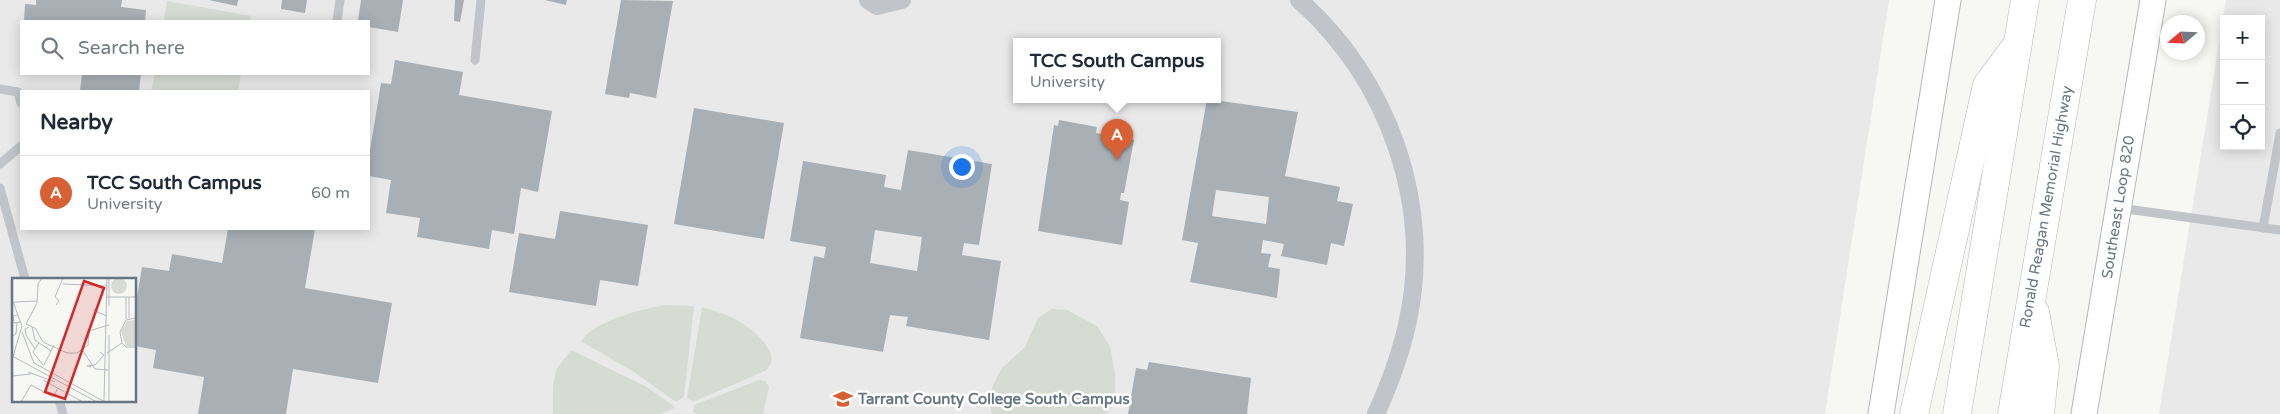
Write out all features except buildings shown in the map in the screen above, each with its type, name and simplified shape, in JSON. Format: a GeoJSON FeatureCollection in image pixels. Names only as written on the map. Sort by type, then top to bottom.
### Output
{"type":"FeatureCollection","features":[{"type":"Feature","properties":{"kind":"highway"},"geometry":{"type":"LineString","coordinates":[[1957,414],[2025,0]]}},
{"type":"Feature","properties":{"kind":"highway","name":"Ronald Reagan Memorial Highway"},"geometry":{"type":"LineString","coordinates":[[2012,414],[2031,292],[2082,0]]}},
{"type":"Feature","properties":{"kind":"highway"},"geometry":{"type":"LineString","coordinates":[[1914,414],[1987,85],[2018,43]]}},
{"type":"Feature","properties":{"kind":"highway"},"geometry":{"type":"LineString","coordinates":[[2031,292],[2045,366],[2040,414]]}},
{"type":"Feature","properties":{"kind":"main road"},"geometry":{"type":"LineString","coordinates":[[1881,414],[1948,0]]}},
{"type":"Feature","properties":{"kind":"main road","name":"Southeast Loop 820"},"geometry":{"type":"LineString","coordinates":[[2084,414],[2152,0]]}},
{"type":"Feature","properties":{"kind":"street"},"geometry":{"type":"LineString","coordinates":[[868,0],[877,6],[902,0]]}},
{"type":"Feature","properties":{"kind":"street"},"geometry":{"type":"LineString","coordinates":[[1299,0],[1337,39],[1362,71],[1386,117],[1406,174],[1414,224],[1414,271],[1407,324],[1392,380],[1376,414]]}},
{"type":"Feature","properties":{"kind":"lane"},"geometry":{"type":"LineString","coordinates":[[337,20],[340,0]]}},
{"type":"Feature","properties":{"kind":"lane"},"geometry":{"type":"LineString","coordinates":[[475,60],[481,0]]}},
{"type":"Feature","properties":{"kind":"lane"},"geometry":{"type":"LineString","coordinates":[[0,89],[18,92],[20,99]]}},
{"type":"Feature","properties":{"kind":"lane"},"geometry":{"type":"LineString","coordinates":[[2263,228],[2280,134]]}},
{"type":"Feature","properties":{"kind":"lane"},"geometry":{"type":"LineString","coordinates":[[0,164],[20,147]]}},
{"type":"Feature","properties":{"kind":"lane"},"geometry":{"type":"LineString","coordinates":[[0,188],[25,278]]}},
{"type":"Feature","properties":{"kind":"lane"},"geometry":{"type":"LineString","coordinates":[[2118,208],[2280,230]]}},
{"type":"Feature","properties":{"kind":"shaded area"},"geometry":{"type":"Polygon","coordinates":[[[0,0],[1889,0],[1825,414],[0,414],[0,0]]]}},
{"type":"Feature","properties":{"kind":"shaded area"},"geometry":{"type":"Polygon","coordinates":[[[2226,0],[2280,0],[2280,414],[2159,414],[2220,37],[2220,150],[2265,150],[2265,15],[2224,15],[2226,0]]]}},
{"type":"Feature","properties":{"kind":"shaded area"},"geometry":{"type":"Polygon","coordinates":[[[167,1],[251,16],[250,20],[164,20],[167,1]]]}},
{"type":"Feature","properties":{"kind":"shaded area"},"geometry":{"type":"Polygon","coordinates":[[[155,75],[241,75],[238,90],[151,90],[155,75]]]}},
{"type":"Feature","properties":{"kind":"shaded area"},"geometry":{"type":"Polygon","coordinates":[[[664,305],[694,306],[684,397],[676,402],[634,372],[581,341],[597,327],[619,317],[664,305]]]}},
{"type":"Feature","properties":{"kind":"shaded area"},"geometry":{"type":"Polygon","coordinates":[[[702,307],[731,317],[755,333],[768,348],[771,364],[765,371],[693,402],[687,398],[702,307]]]}},
{"type":"Feature","properties":{"kind":"shaded area"},"geometry":{"type":"Polygon","coordinates":[[[1051,309],[1067,310],[1097,326],[1110,346],[1115,374],[1115,401],[1106,414],[992,414],[989,397],[1002,368],[1025,347],[1038,318],[1051,309]]]}},
{"type":"Feature","properties":{"kind":"shaded area"},"geometry":{"type":"Polygon","coordinates":[[[571,350],[645,386],[675,408],[660,414],[553,414],[553,387],[556,370],[571,350]]]}},
{"type":"Feature","properties":{"kind":"shaded area"},"geometry":{"type":"Polygon","coordinates":[[[759,380],[765,381],[769,387],[763,414],[696,414],[693,412],[694,405],[759,380]]]}},
{"type":"Feature","properties":{"kind":"place","name":"TCC South Campus"},"geometry":{"type":"Point","coordinates":[1117,160]}},
{"type":"Feature","properties":{"kind":"place","name":"Tarrant County College South Campus"},"geometry":{"type":"Point","coordinates":[843,399]}}]}
